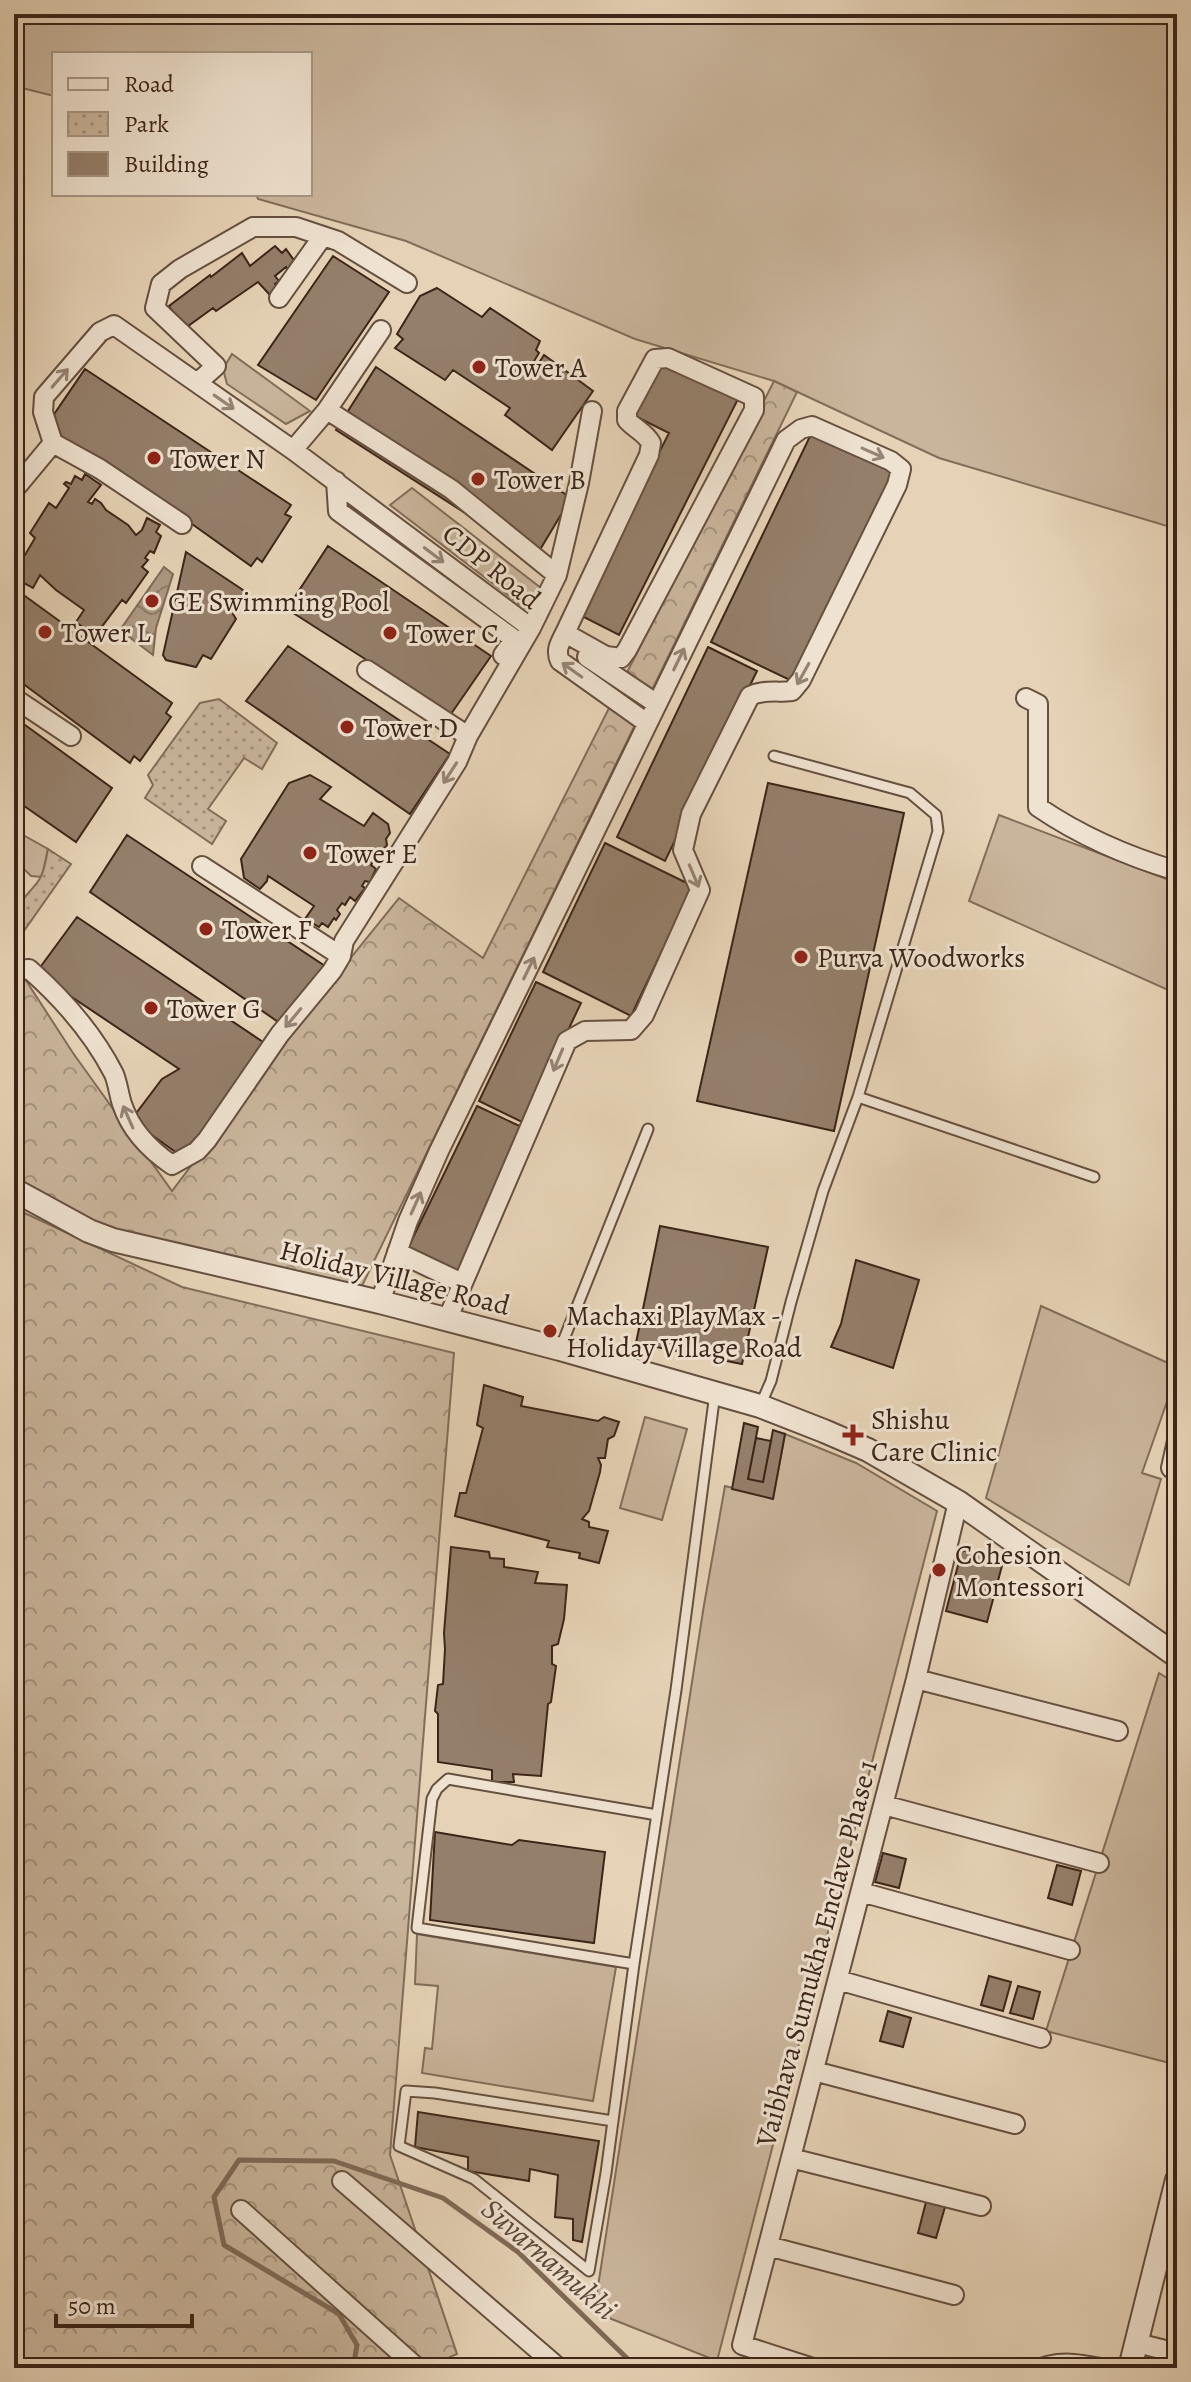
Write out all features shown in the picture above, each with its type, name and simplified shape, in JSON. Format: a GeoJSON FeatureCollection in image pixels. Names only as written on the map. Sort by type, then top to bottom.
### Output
{"type":"FeatureCollection","features":[{"type":"Feature","properties":{"kind":"street"},"geometry":{"type":"LineString","coordinates":[[197,383],[216,366],[155,308],[161,284],[180,269],[253,227],[296,227],[338,241],[407,283]]}},
{"type":"Feature","properties":{"kind":"street"},"geometry":{"type":"LineString","coordinates":[[279,298],[323,236]]}},
{"type":"Feature","properties":{"kind":"street","name":"CDP Road"},"geometry":{"type":"LineString","coordinates":[[14,970],[29,969],[59,995],[91,1036],[115,1077],[131,1126],[152,1149],[172,1165],[197,1151],[280,1034],[332,971],[341,956],[344,941],[457,762],[468,736],[531,628],[336,481],[114,325],[100,332],[44,397],[43,412],[53,443]]}},
{"type":"Feature","properties":{"kind":"street"},"geometry":{"type":"LineString","coordinates":[[293,450],[327,410],[381,330]]}},
{"type":"Feature","properties":{"kind":"street"},"geometry":{"type":"LineString","coordinates":[[563,637],[606,656],[621,658],[754,410],[754,397],[668,358],[655,359],[627,411],[627,420],[646,434],[651,443],[649,455],[563,637],[558,649],[560,661],[647,723]]}},
{"type":"Feature","properties":{"kind":"street"},"geometry":{"type":"LineString","coordinates":[[327,410],[451,489],[557,575]]}},
{"type":"Feature","properties":{"kind":"street"},"geometry":{"type":"LineString","coordinates":[[531,628],[557,575],[592,411]]}},
{"type":"Feature","properties":{"kind":"street"},"geometry":{"type":"LineString","coordinates":[[380,1302],[408,1221],[439,1151],[786,440],[801,429],[812,426],[891,461],[901,469],[897,485],[801,680],[792,691],[760,691],[750,696],[691,814],[683,850],[700,890],[644,1015],[631,1030],[585,1031],[567,1041],[447,1320]]}},
{"type":"Feature","properties":{"kind":"street"},"geometry":{"type":"LineString","coordinates":[[14,490],[53,443],[100,469],[182,524]]}},
{"type":"Feature","properties":{"kind":"street"},"geometry":{"type":"LineString","coordinates":[[336,481],[338,511],[514,639],[469,710],[468,736]]}},
{"type":"Feature","properties":{"kind":"street"},"geometry":{"type":"LineString","coordinates":[[563,637],[657,704]]}},
{"type":"Feature","properties":{"kind":"street"},"geometry":{"type":"LineString","coordinates":[[367,670],[468,736]]}},
{"type":"Feature","properties":{"kind":"street"},"geometry":{"type":"LineString","coordinates":[[14,698],[71,736]]}},
{"type":"Feature","properties":{"kind":"street"},"geometry":{"type":"LineString","coordinates":[[1026,698],[1038,704],[1038,807],[1073,831],[1143,861],[1177,871]]}},
{"type":"Feature","properties":{"kind":"street"},"geometry":{"type":"LineString","coordinates":[[202,866],[341,956]]}},
{"type":"Feature","properties":{"kind":"street","name":"Holiday Village Road"},"geometry":{"type":"LineString","coordinates":[[14,1190],[89,1231],[113,1240],[380,1302],[760,1406],[868,1450],[958,1502],[1177,1656]]}},
{"type":"Feature","properties":{"kind":"street"},"geometry":{"type":"LineString","coordinates":[[397,1252],[462,1283]]}},
{"type":"Feature","properties":{"kind":"street"},"geometry":{"type":"LineString","coordinates":[[1177,1441],[1171,1468],[1177,1470]]}},
{"type":"Feature","properties":{"kind":"street","name":"Vaibhava Sumukha Enclave Phase 1"},"geometry":{"type":"LineString","coordinates":[[813,2368],[742,2345],[884,1805],[958,1502]]}},
{"type":"Feature","properties":{"kind":"street"},"geometry":{"type":"LineString","coordinates":[[916,1679],[1118,1731]]}},
{"type":"Feature","properties":{"kind":"street"},"geometry":{"type":"LineString","coordinates":[[884,1805],[1099,1863]]}},
{"type":"Feature","properties":{"kind":"street"},"geometry":{"type":"LineString","coordinates":[[861,1892],[1070,1950]]}},
{"type":"Feature","properties":{"kind":"street"},"geometry":{"type":"LineString","coordinates":[[838,1980],[1041,2038]]}},
{"type":"Feature","properties":{"kind":"street"},"geometry":{"type":"LineString","coordinates":[[814,2071],[1015,2124]]}},
{"type":"Feature","properties":{"kind":"street"},"geometry":{"type":"LineString","coordinates":[[791,2158],[981,2206]]}},
{"type":"Feature","properties":{"kind":"street"},"geometry":{"type":"LineString","coordinates":[[1130,2368],[1168,2253],[1177,2180]]}},
{"type":"Feature","properties":{"kind":"street"},"geometry":{"type":"LineString","coordinates":[[342,2181],[559,2368]]}},
{"type":"Feature","properties":{"kind":"street"},"geometry":{"type":"LineString","coordinates":[[241,2210],[413,2367]]}},
{"type":"Feature","properties":{"kind":"street"},"geometry":{"type":"LineString","coordinates":[[768,2246],[954,2295]]}},
{"type":"Feature","properties":{"kind":"street"},"geometry":{"type":"LineString","coordinates":[[1137,2343],[1177,2353]]}},
{"type":"Feature","properties":{"kind":"lane"},"geometry":{"type":"LineString","coordinates":[[760,1406],[771,1381],[823,1191],[858,1097],[938,831],[936,815],[910,793],[774,756]]}},
{"type":"Feature","properties":{"kind":"lane"},"geometry":{"type":"LineString","coordinates":[[858,1097],[1094,1177]]}},
{"type":"Feature","properties":{"kind":"lane"},"geometry":{"type":"LineString","coordinates":[[560,1349],[648,1129]]}},
{"type":"Feature","properties":{"kind":"lane"},"geometry":{"type":"LineString","coordinates":[[613,2121],[406,2091],[399,2146],[474,2179],[589,2271],[613,2121],[657,1815],[715,1393]]}},
{"type":"Feature","properties":{"kind":"lane"},"geometry":{"type":"LineString","coordinates":[[634,1964],[417,1928],[432,1799],[448,1779],[657,1815]]}},
{"type":"Feature","properties":{"kind":"lane"},"geometry":{"type":"LineString","coordinates":[[1030,2368],[1046,2360],[1062,2358],[1121,2368]]}},
{"type":"Feature","properties":{"kind":"green space"},"geometry":{"type":"Polygon","coordinates":[[[14,14],[1177,14],[1177,529],[939,458],[774,381],[635,339],[406,241],[258,199],[257,196],[312,196],[312,52],[52,52],[52,96],[14,86],[14,14]]]}},
{"type":"Feature","properties":{"kind":"green space"},"geometry":{"type":"Polygon","coordinates":[[[232,354],[310,411],[286,424],[227,384],[223,369],[232,354]]]}},
{"type":"Feature","properties":{"kind":"green space"},"geometry":{"type":"Polygon","coordinates":[[[774,381],[797,392],[359,1292],[143,1250],[14,1182],[14,995],[25,979],[73,1053],[172,1191],[319,997],[399,898],[483,958],[774,381]]]}},
{"type":"Feature","properties":{"kind":"green space"},"geometry":{"type":"Polygon","coordinates":[[[412,488],[541,588],[526,609],[390,505],[412,488]]]}},
{"type":"Feature","properties":{"kind":"green space"},"geometry":{"type":"Polygon","coordinates":[[[219,699],[277,743],[262,769],[244,758],[208,809],[226,821],[212,844],[145,798],[153,785],[148,775],[200,703],[219,699]]]}},
{"type":"Feature","properties":{"kind":"green space"},"geometry":{"type":"Polygon","coordinates":[[[999,815],[1177,883],[1177,994],[969,901],[999,815]]]}},
{"type":"Feature","properties":{"kind":"green space"},"geometry":{"type":"Polygon","coordinates":[[[16,831],[48,849],[42,877],[31,876],[14,864],[16,831]]]}},
{"type":"Feature","properties":{"kind":"green space"},"geometry":{"type":"Polygon","coordinates":[[[48,849],[71,864],[21,935],[16,911],[41,876],[48,849]]]}},
{"type":"Feature","properties":{"kind":"green space"},"geometry":{"type":"Polygon","coordinates":[[[14,1208],[182,1287],[454,1353],[390,2155],[457,2354],[426,2368],[14,2368],[14,1208]]]}},
{"type":"Feature","properties":{"kind":"green space"},"geometry":{"type":"Polygon","coordinates":[[[1041,1306],[1177,1367],[1142,1473],[1161,1479],[1129,1585],[986,1498],[1041,1306]]]}},
{"type":"Feature","properties":{"kind":"green space"},"geometry":{"type":"Polygon","coordinates":[[[645,1417],[687,1429],[662,1520],[620,1508],[645,1417]]]}},
{"type":"Feature","properties":{"kind":"green space"},"geometry":{"type":"Polygon","coordinates":[[[785,1434],[856,1463],[937,1511],[717,2361],[594,2312],[725,1486],[773,1498],[785,1434]]]}},
{"type":"Feature","properties":{"kind":"green space"},"geometry":{"type":"Polygon","coordinates":[[[1159,1673],[1177,1684],[1177,2065],[1046,2031],[1159,1673]]]}},
{"type":"Feature","properties":{"kind":"green space"},"geometry":{"type":"Polygon","coordinates":[[[417,1934],[616,1967],[593,2101],[422,2073],[425,2048],[432,2049],[438,1986],[415,1984],[417,1934]]]}},
{"type":"Feature","properties":{"kind":"water","name":"GE Swimming Pool"},"geometry":{"type":"Polygon","coordinates":[[[164,567],[173,574],[156,628],[153,655],[120,630],[164,567]]]}},
{"type":"Feature","properties":{"kind":"building"},"geometry":{"type":"Polygon","coordinates":[[[275,246],[282,253],[286,249],[298,266],[288,271],[286,267],[275,276],[279,281],[275,284],[278,288],[270,295],[258,282],[184,329],[169,306],[242,253],[250,266],[275,246]]]}},
{"type":"Feature","properties":{"kind":"building"},"geometry":{"type":"Polygon","coordinates":[[[333,256],[389,292],[316,400],[258,365],[333,256]]]}},
{"type":"Feature","properties":{"kind":"building","name":"Tower A"},"geometry":{"type":"Polygon","coordinates":[[[437,288],[482,317],[490,308],[540,341],[536,350],[539,353],[531,366],[535,369],[544,355],[593,391],[552,450],[505,415],[510,408],[453,370],[445,380],[395,348],[403,339],[397,334],[420,296],[437,288]]]}},
{"type":"Feature","properties":{"kind":"building"},"geometry":{"type":"Polygon","coordinates":[[[661,360],[738,399],[619,635],[578,614],[669,433],[633,415],[661,360]]]}},
{"type":"Feature","properties":{"kind":"building","name":"Tower B"},"geometry":{"type":"Polygon","coordinates":[[[376,367],[571,498],[535,558],[336,430],[376,367]]]}},
{"type":"Feature","properties":{"kind":"building","name":"Tower N"},"geometry":{"type":"Polygon","coordinates":[[[85,369],[291,505],[285,514],[291,517],[262,562],[257,558],[251,566],[155,501],[156,495],[44,429],[85,369]]]}},
{"type":"Feature","properties":{"kind":"building"},"geometry":{"type":"Polygon","coordinates":[[[813,430],[898,471],[796,683],[711,642],[813,430]]]}},
{"type":"Feature","properties":{"kind":"building"},"geometry":{"type":"Polygon","coordinates":[[[85,474],[101,485],[88,502],[92,504],[95,499],[101,503],[136,535],[147,518],[160,525],[156,532],[161,536],[154,553],[150,551],[145,558],[148,560],[142,567],[148,572],[126,603],[122,600],[100,629],[89,632],[76,622],[84,610],[40,575],[33,588],[16,579],[21,572],[14,569],[14,559],[18,554],[25,555],[35,538],[30,533],[49,503],[56,508],[69,488],[64,484],[71,484],[75,476],[82,480],[85,474]]]}},
{"type":"Feature","properties":{"kind":"building","name":"Tower C"},"geometry":{"type":"Polygon","coordinates":[[[328,546],[491,656],[451,714],[287,609],[328,546]]]}},
{"type":"Feature","properties":{"kind":"building"},"geometry":{"type":"Polygon","coordinates":[[[186,552],[246,592],[233,614],[236,619],[211,659],[203,655],[196,667],[166,660],[163,655],[186,552]]]}},
{"type":"Feature","properties":{"kind":"building","name":"Tower L"},"geometry":{"type":"Polygon","coordinates":[[[14,588],[172,703],[166,713],[171,717],[140,761],[134,756],[130,763],[14,677],[14,588]]]}},
{"type":"Feature","properties":{"kind":"building","name":"Tower D"},"geometry":{"type":"Polygon","coordinates":[[[288,646],[450,754],[410,814],[246,701],[288,646]]]}},
{"type":"Feature","properties":{"kind":"building"},"geometry":{"type":"Polygon","coordinates":[[[708,647],[757,671],[665,861],[617,837],[708,647]]]}},
{"type":"Feature","properties":{"kind":"building"},"geometry":{"type":"Polygon","coordinates":[[[14,717],[112,788],[76,842],[14,799],[14,717]]]}},
{"type":"Feature","properties":{"kind":"building","name":"Tower E"},"geometry":{"type":"Polygon","coordinates":[[[310,775],[331,787],[320,799],[364,826],[373,813],[388,824],[390,833],[386,839],[387,845],[374,855],[376,857],[371,865],[376,869],[370,882],[365,881],[362,886],[365,888],[355,901],[350,897],[345,905],[342,903],[337,910],[340,914],[328,927],[322,923],[319,927],[305,919],[314,906],[268,876],[260,889],[244,878],[241,859],[289,783],[310,775]]]}},
{"type":"Feature","properties":{"kind":"building","name":"Purva Woodworks"},"geometry":{"type":"Polygon","coordinates":[[[768,783],[904,813],[834,1131],[697,1101],[768,783]]]}},
{"type":"Feature","properties":{"kind":"building","name":"Tower F"},"geometry":{"type":"Polygon","coordinates":[[[127,835],[325,966],[284,1026],[90,892],[127,835]]]}},
{"type":"Feature","properties":{"kind":"building"},"geometry":{"type":"Polygon","coordinates":[[[605,843],[693,886],[631,1016],[543,972],[605,843]]]}},
{"type":"Feature","properties":{"kind":"building","name":"Tower G"},"geometry":{"type":"Polygon","coordinates":[[[77,917],[266,1044],[188,1161],[131,1120],[162,1079],[179,1069],[36,973],[77,917]]]}},
{"type":"Feature","properties":{"kind":"building"},"geometry":{"type":"Polygon","coordinates":[[[536,982],[581,1003],[524,1123],[479,1101],[536,982]]]}},
{"type":"Feature","properties":{"kind":"building"},"geometry":{"type":"Polygon","coordinates":[[[477,1106],[526,1129],[455,1277],[405,1254],[477,1106]]]}},
{"type":"Feature","properties":{"kind":"building"},"geometry":{"type":"Polygon","coordinates":[[[660,1226],[768,1247],[742,1364],[636,1343],[660,1226]]]}},
{"type":"Feature","properties":{"kind":"building"},"geometry":{"type":"Polygon","coordinates":[[[856,1260],[919,1280],[893,1368],[831,1347],[841,1324],[856,1260]]]}},
{"type":"Feature","properties":{"kind":"building"},"geometry":{"type":"Polygon","coordinates":[[[484,1385],[523,1397],[521,1406],[598,1421],[604,1417],[619,1422],[614,1436],[608,1439],[605,1458],[598,1458],[600,1472],[589,1511],[582,1519],[589,1522],[589,1527],[608,1531],[599,1563],[579,1558],[580,1553],[547,1547],[549,1541],[455,1516],[460,1493],[466,1493],[483,1428],[477,1425],[484,1385]]]}},
{"type":"Feature","properties":{"kind":"building"},"geometry":{"type":"Polygon","coordinates":[[[744,1423],[758,1427],[748,1479],[763,1482],[773,1430],[785,1434],[773,1499],[732,1489],[744,1423]]]}},
{"type":"Feature","properties":{"kind":"building"},"geometry":{"type":"Polygon","coordinates":[[[756,1438],[771,1441],[763,1482],[748,1479],[756,1438]]]}},
{"type":"Feature","properties":{"kind":"building"},"geometry":{"type":"Polygon","coordinates":[[[451,1547],[489,1552],[490,1558],[504,1559],[504,1567],[538,1572],[535,1583],[567,1585],[558,1644],[552,1646],[552,1664],[556,1666],[551,1702],[548,1704],[541,1776],[513,1774],[514,1782],[492,1782],[492,1770],[438,1762],[438,1714],[435,1711],[438,1685],[443,1684],[451,1547]]]}},
{"type":"Feature","properties":{"kind":"building"},"geometry":{"type":"Polygon","coordinates":[[[962,1550],[1003,1562],[987,1622],[946,1611],[962,1550]]]}},
{"type":"Feature","properties":{"kind":"building"},"geometry":{"type":"Polygon","coordinates":[[[435,1832],[512,1845],[519,1840],[605,1852],[594,1943],[430,1920],[435,1832]]]}},
{"type":"Feature","properties":{"kind":"building"},"geometry":{"type":"Polygon","coordinates":[[[883,1853],[906,1859],[899,1888],[875,1882],[883,1853]]]}},
{"type":"Feature","properties":{"kind":"building"},"geometry":{"type":"Polygon","coordinates":[[[1057,1865],[1081,1871],[1072,1905],[1048,1898],[1057,1865]]]}},
{"type":"Feature","properties":{"kind":"building"},"geometry":{"type":"Polygon","coordinates":[[[989,1976],[1011,1982],[1003,2011],[981,2005],[989,1976]]]}},
{"type":"Feature","properties":{"kind":"building"},"geometry":{"type":"Polygon","coordinates":[[[1018,1986],[1040,1992],[1033,2019],[1010,2013],[1018,1986]]]}},
{"type":"Feature","properties":{"kind":"building"},"geometry":{"type":"Polygon","coordinates":[[[888,2011],[911,2018],[903,2047],[880,2041],[888,2011]]]}},
{"type":"Feature","properties":{"kind":"building"},"geometry":{"type":"Polygon","coordinates":[[[418,2112],[599,2141],[582,2242],[573,2240],[573,2219],[555,2217],[558,2175],[530,2169],[529,2181],[468,2171],[468,2157],[415,2147],[418,2112]]]}},
{"type":"Feature","properties":{"kind":"building"},"geometry":{"type":"Polygon","coordinates":[[[926,2202],[945,2207],[936,2238],[918,2233],[926,2202]]]}},
{"type":"Feature","properties":{"kind":"waterway","name":"Suvarnamukhi"},"geometry":{"type":"LineString","coordinates":[[353,2368],[357,2345],[339,2314],[224,2245],[214,2197],[239,2160],[334,2161],[443,2198],[518,2252],[637,2368]]}},
{"type":"Feature","properties":{"kind":"place","name":"Tower A"},"geometry":{"type":"Point","coordinates":[479,367]}},
{"type":"Feature","properties":{"kind":"place","name":"Tower N"},"geometry":{"type":"Point","coordinates":[154,458]}},
{"type":"Feature","properties":{"kind":"place","name":"Tower B"},"geometry":{"type":"Point","coordinates":[478,479]}},
{"type":"Feature","properties":{"kind":"place","name":"GE Swimming Pool"},"geometry":{"type":"Point","coordinates":[152,601]}},
{"type":"Feature","properties":{"kind":"place","name":"Tower L"},"geometry":{"type":"Point","coordinates":[45,632]}},
{"type":"Feature","properties":{"kind":"place","name":"Tower C"},"geometry":{"type":"Point","coordinates":[390,633]}},
{"type":"Feature","properties":{"kind":"place","name":"Tower D"},"geometry":{"type":"Point","coordinates":[347,727]}},
{"type":"Feature","properties":{"kind":"place","name":"Tower E"},"geometry":{"type":"Point","coordinates":[310,853]}},
{"type":"Feature","properties":{"kind":"place","name":"Tower F"},"geometry":{"type":"Point","coordinates":[206,929]}},
{"type":"Feature","properties":{"kind":"place","name":"Purva Woodworks"},"geometry":{"type":"Point","coordinates":[801,957]}},
{"type":"Feature","properties":{"kind":"place","name":"Tower G"},"geometry":{"type":"Point","coordinates":[151,1008]}},
{"type":"Feature","properties":{"kind":"place","name":"Machaxi PlayMax - Holiday Village Road"},"geometry":{"type":"Point","coordinates":[550,1331]}},
{"type":"Feature","properties":{"kind":"place","name":"Shishu Care Clinic"},"geometry":{"type":"Point","coordinates":[853,1435]}},
{"type":"Feature","properties":{"kind":"place","name":"Cohesion Montessori"},"geometry":{"type":"Point","coordinates":[939,1570]}}]}
